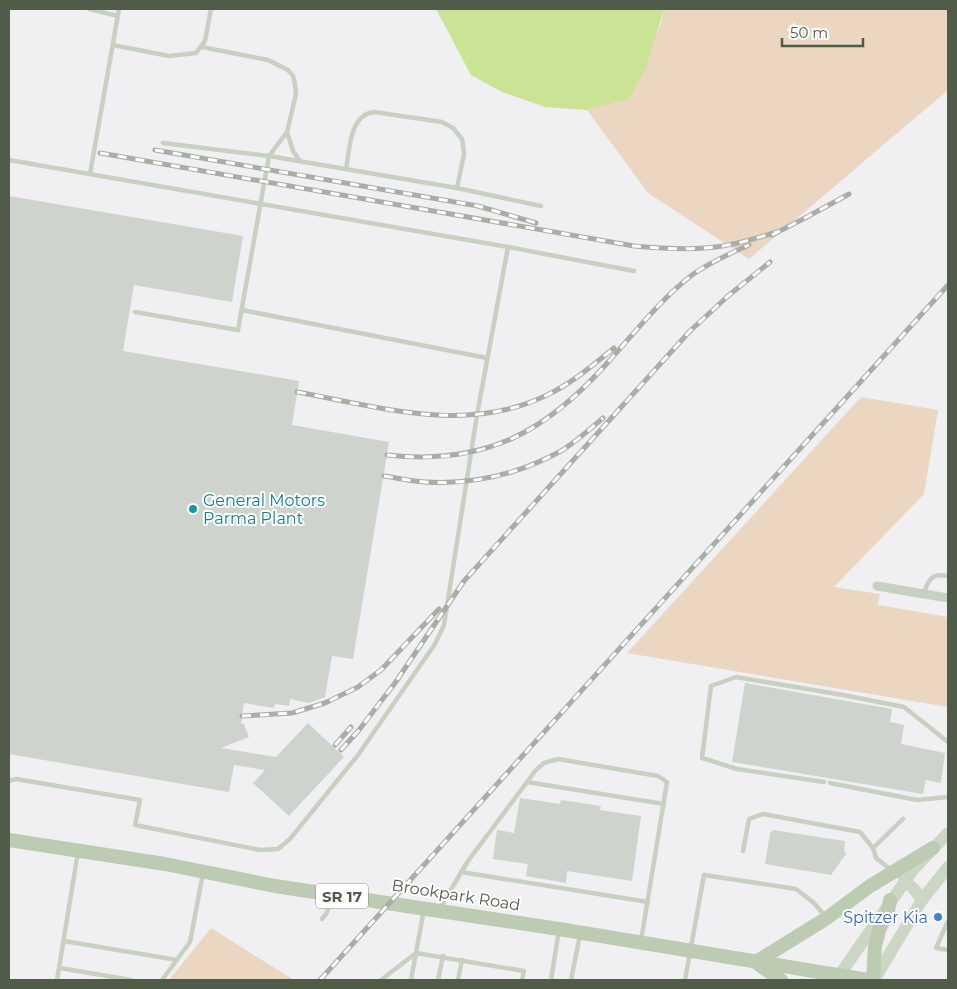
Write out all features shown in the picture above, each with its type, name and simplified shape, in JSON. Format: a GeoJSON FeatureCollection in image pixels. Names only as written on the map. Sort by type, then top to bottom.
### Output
{"type":"FeatureCollection","features":[{"type":"Feature","properties":{"kind":"main road"},"geometry":{"type":"LineString","coordinates":[[781,980],[756,962],[827,918],[870,886],[899,876],[948,833]]}},
{"type":"Feature","properties":{"kind":"main road","name":"Brookpark Road"},"geometry":{"type":"LineString","coordinates":[[9,840],[165,864],[275,886],[641,942],[837,978],[868,980]]}},
{"type":"Feature","properties":{"kind":"main road"},"geometry":{"type":"LineString","coordinates":[[873,980],[922,900],[948,867]]}},
{"type":"Feature","properties":{"kind":"main road"},"geometry":{"type":"LineString","coordinates":[[899,876],[914,889],[922,900]]}},
{"type":"Feature","properties":{"kind":"main road"},"geometry":{"type":"LineString","coordinates":[[873,980],[875,946],[880,928],[887,916],[890,900],[899,876]]}},
{"type":"Feature","properties":{"kind":"main road"},"geometry":{"type":"LineString","coordinates":[[837,978],[890,900]]}},
{"type":"Feature","properties":{"kind":"street"},"geometry":{"type":"LineString","coordinates":[[877,586],[948,598]]}},
{"type":"Feature","properties":{"kind":"lane"},"geometry":{"type":"LineString","coordinates":[[88,9],[118,16]]}},
{"type":"Feature","properties":{"kind":"lane"},"geometry":{"type":"LineString","coordinates":[[90,174],[119,9]]}},
{"type":"Feature","properties":{"kind":"lane"},"geometry":{"type":"LineString","coordinates":[[113,45],[169,56],[196,54],[202,48],[205,41],[211,9]]}},
{"type":"Feature","properties":{"kind":"lane"},"geometry":{"type":"LineString","coordinates":[[134,312],[238,330],[269,156],[287,132],[296,94],[296,84],[288,70],[268,60],[202,48]]}},
{"type":"Feature","properties":{"kind":"lane"},"geometry":{"type":"LineString","coordinates":[[346,169],[354,129],[362,116],[368,113],[374,112],[442,122],[453,128],[462,139],[464,154],[458,188]]}},
{"type":"Feature","properties":{"kind":"lane"},"geometry":{"type":"LineString","coordinates":[[287,132],[293,151],[300,161]]}},
{"type":"Feature","properties":{"kind":"lane"},"geometry":{"type":"LineString","coordinates":[[163,143],[300,161],[458,188],[541,206]]}},
{"type":"Feature","properties":{"kind":"lane"},"geometry":{"type":"LineString","coordinates":[[9,160],[261,203],[634,271]]}},
{"type":"Feature","properties":{"kind":"lane"},"geometry":{"type":"LineString","coordinates":[[9,781],[16,779],[140,800],[135,825],[260,850],[278,849],[290,839],[358,755],[435,644],[444,625],[487,358],[508,247]]}},
{"type":"Feature","properties":{"kind":"lane"},"geometry":{"type":"LineString","coordinates":[[242,310],[487,358]]}},
{"type":"Feature","properties":{"kind":"lane"},"geometry":{"type":"LineString","coordinates":[[924,594],[927,585],[933,577],[940,574],[948,576]]}},
{"type":"Feature","properties":{"kind":"lane"},"geometry":{"type":"LineString","coordinates":[[824,782],[737,769],[702,758],[711,686],[736,677],[904,707],[948,742]]}},
{"type":"Feature","properties":{"kind":"lane"},"geometry":{"type":"LineString","coordinates":[[438,910],[461,872],[527,782],[544,763],[558,759],[572,760],[658,776],[667,782],[641,942]]}},
{"type":"Feature","properties":{"kind":"lane"},"geometry":{"type":"LineString","coordinates":[[527,782],[664,804]]}},
{"type":"Feature","properties":{"kind":"lane"},"geometry":{"type":"LineString","coordinates":[[830,783],[917,800],[948,797]]}},
{"type":"Feature","properties":{"kind":"lane"},"geometry":{"type":"LineString","coordinates":[[743,851],[749,820],[763,814],[860,832],[873,848],[876,858],[899,876]]}},
{"type":"Feature","properties":{"kind":"lane"},"geometry":{"type":"LineString","coordinates":[[873,848],[903,819]]}},
{"type":"Feature","properties":{"kind":"lane"},"geometry":{"type":"LineString","coordinates":[[57,980],[78,850]]}},
{"type":"Feature","properties":{"kind":"lane"},"geometry":{"type":"LineString","coordinates":[[162,980],[190,942],[204,871]]}},
{"type":"Feature","properties":{"kind":"lane"},"geometry":{"type":"LineString","coordinates":[[461,872],[648,902]]}},
{"type":"Feature","properties":{"kind":"lane"},"geometry":{"type":"LineString","coordinates":[[684,980],[704,875],[796,889],[814,903],[827,918]]}},
{"type":"Feature","properties":{"kind":"lane"},"geometry":{"type":"LineString","coordinates":[[322,919],[334,895]]}},
{"type":"Feature","properties":{"kind":"lane"},"geometry":{"type":"LineString","coordinates":[[411,980],[424,908]]}},
{"type":"Feature","properties":{"kind":"lane"},"geometry":{"type":"LineString","coordinates":[[948,921],[936,948],[948,950]]}},
{"type":"Feature","properties":{"kind":"lane"},"geometry":{"type":"LineString","coordinates":[[551,980],[559,929]]}},
{"type":"Feature","properties":{"kind":"lane"},"geometry":{"type":"LineString","coordinates":[[571,980],[580,932]]}},
{"type":"Feature","properties":{"kind":"lane"},"geometry":{"type":"LineString","coordinates":[[64,941],[177,960]]}},
{"type":"Feature","properties":{"kind":"lane"},"geometry":{"type":"LineString","coordinates":[[381,980],[416,953],[524,970],[522,980]]}},
{"type":"Feature","properties":{"kind":"lane"},"geometry":{"type":"LineString","coordinates":[[438,980],[442,956]]}},
{"type":"Feature","properties":{"kind":"lane"},"geometry":{"type":"LineString","coordinates":[[458,980],[462,960]]}},
{"type":"Feature","properties":{"kind":"lane"},"geometry":{"type":"LineString","coordinates":[[60,968],[131,980]]}},
{"type":"Feature","properties":{"kind":"shaded area"},"geometry":{"type":"Polygon","coordinates":[[[436,9],[664,9],[646,68],[629,99],[587,110],[545,107],[502,92],[471,75],[436,9]]]}},
{"type":"Feature","properties":{"kind":"shaded area"},"geometry":{"type":"Polygon","coordinates":[[[664,9],[948,9],[948,90],[749,259],[648,193],[587,110],[629,99],[661,23],[664,9]]]}},
{"type":"Feature","properties":{"kind":"shaded area"},"geometry":{"type":"Polygon","coordinates":[[[861,397],[938,410],[924,494],[834,587],[880,594],[878,605],[948,617],[948,707],[627,653],[861,397]]]}},
{"type":"Feature","properties":{"kind":"shaded area"},"geometry":{"type":"Polygon","coordinates":[[[211,928],[294,980],[169,980],[211,928]]]}},
{"type":"Feature","properties":{"kind":"building","name":"General Motors Parma Plant"},"geometry":{"type":"Polygon","coordinates":[[[9,196],[243,236],[232,302],[134,285],[123,351],[299,381],[292,425],[389,442],[353,659],[332,656],[325,697],[309,703],[290,699],[289,706],[275,704],[274,708],[244,703],[241,723],[244,724],[249,737],[221,748],[276,757],[308,723],[344,757],[289,816],[253,783],[265,770],[234,765],[229,792],[9,754],[9,196]]]}},
{"type":"Feature","properties":{"kind":"building"},"geometry":{"type":"Polygon","coordinates":[[[745,683],[892,709],[890,722],[904,725],[901,744],[945,753],[941,783],[926,780],[923,794],[732,762],[745,683]]]}},
{"type":"Feature","properties":{"kind":"building"},"geometry":{"type":"Polygon","coordinates":[[[520,798],[560,804],[561,800],[601,806],[600,810],[641,816],[632,881],[567,871],[566,883],[526,876],[528,864],[493,859],[497,830],[514,833],[520,798]]]}},
{"type":"Feature","properties":{"kind":"building"},"geometry":{"type":"Polygon","coordinates":[[[773,830],[845,841],[844,850],[846,854],[831,875],[765,864],[770,833],[773,830]]]}},
{"type":"Feature","properties":{"kind":"railway"},"geometry":{"type":"LineString","coordinates":[[155,150],[478,206],[536,223]]}},
{"type":"Feature","properties":{"kind":"railway"},"geometry":{"type":"LineString","coordinates":[[100,153],[634,246],[695,249],[723,246],[777,232]]}},
{"type":"Feature","properties":{"kind":"railway"},"geometry":{"type":"LineString","coordinates":[[772,235],[849,194]]}},
{"type":"Feature","properties":{"kind":"railway"},"geometry":{"type":"LineString","coordinates":[[387,455],[422,457],[454,455],[484,449],[512,439],[538,425],[562,407],[586,385],[681,284],[705,267],[749,245]]}},
{"type":"Feature","properties":{"kind":"railway"},"geometry":{"type":"LineString","coordinates":[[341,750],[395,683],[464,581],[690,331],[728,296],[770,262]]}},
{"type":"Feature","properties":{"kind":"railway"},"geometry":{"type":"LineString","coordinates":[[320,980],[948,285]]}},
{"type":"Feature","properties":{"kind":"railway"},"geometry":{"type":"LineString","coordinates":[[297,392],[422,414],[484,414],[515,407],[555,391],[581,374],[614,348]]}},
{"type":"Feature","properties":{"kind":"railway"},"geometry":{"type":"LineString","coordinates":[[384,476],[420,482],[461,482],[512,472],[561,451],[603,418]]}},
{"type":"Feature","properties":{"kind":"railway"},"geometry":{"type":"LineString","coordinates":[[242,716],[292,713],[325,703],[358,687],[381,670],[439,609]]}},
{"type":"Feature","properties":{"kind":"railway"},"geometry":{"type":"LineString","coordinates":[[335,745],[351,727]]}},
{"type":"Feature","properties":{"kind":"place","name":"General Motors Parma Plant"},"geometry":{"type":"Point","coordinates":[193,509]}},
{"type":"Feature","properties":{"kind":"place","name":"Spitzer Kia"},"geometry":{"type":"Point","coordinates":[938,917]}}]}
